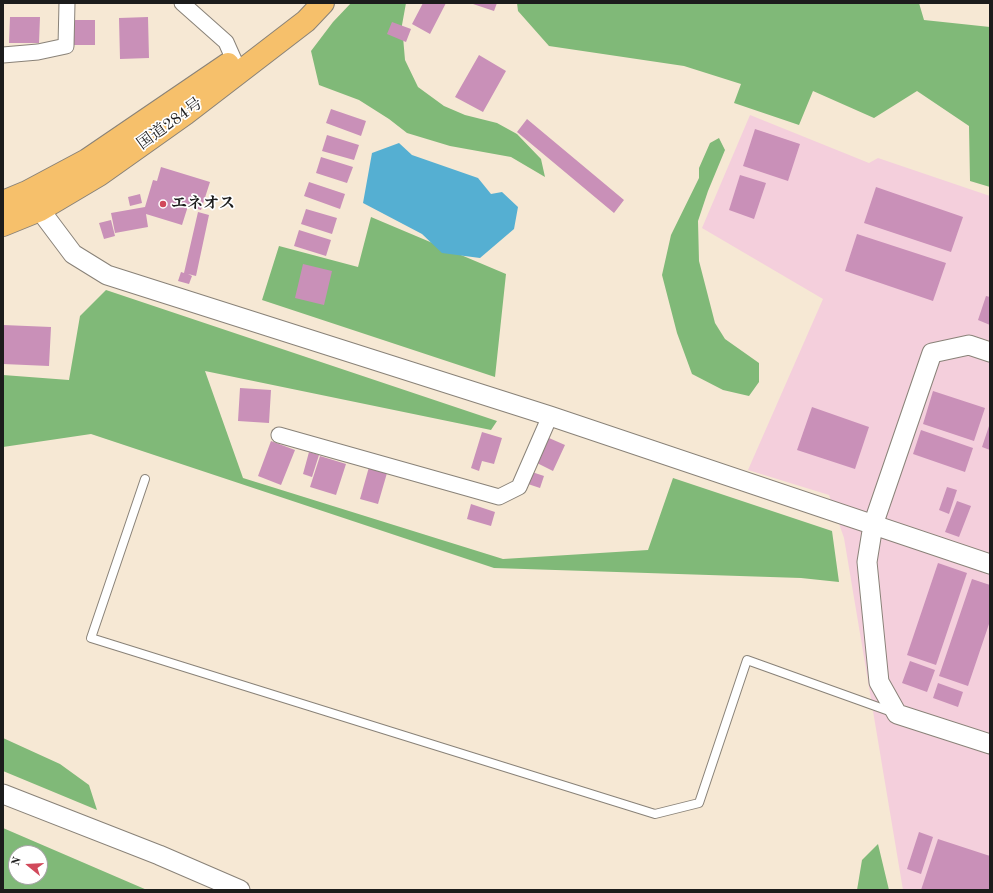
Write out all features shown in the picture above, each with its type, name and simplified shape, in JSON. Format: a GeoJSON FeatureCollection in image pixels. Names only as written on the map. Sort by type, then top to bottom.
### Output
{"type":"FeatureCollection","features":[{"type":"Feature","properties":{"kind":"highway","name":"国道284号"},"geometry":{"type":"LineString","coordinates":[[3,202],[27,192],[87,160],[234,60],[295,12],[304,3]]}},
{"type":"Feature","properties":{"kind":"highway","name":"国道284号"},"geometry":{"type":"LineString","coordinates":[[3,225],[40,210],[99,175],[186,114],[306,21],[323,3]]}},
{"type":"Feature","properties":{"kind":"street"},"geometry":{"type":"LineString","coordinates":[[3,55],[38,52],[66,46],[67,3]]}},
{"type":"Feature","properties":{"kind":"street"},"geometry":{"type":"LineString","coordinates":[[182,3],[226,42],[234,60]]}},
{"type":"Feature","properties":{"kind":"street"},"geometry":{"type":"LineString","coordinates":[[27,192],[73,254],[107,275],[550,416],[990,564]]}},
{"type":"Feature","properties":{"kind":"street"},"geometry":{"type":"LineString","coordinates":[[990,352],[969,345],[932,353],[872,525],[867,562],[879,682],[897,714],[990,744]]}},
{"type":"Feature","properties":{"kind":"street"},"geometry":{"type":"LineString","coordinates":[[279,435],[498,497],[519,487],[550,416]]}},
{"type":"Feature","properties":{"kind":"street"},"geometry":{"type":"LineString","coordinates":[[3,794],[159,855],[240,890]]}},
{"type":"Feature","properties":{"kind":"lane"},"geometry":{"type":"LineString","coordinates":[[145,480],[91,638],[640,810],[655,814],[699,803],[748,660],[897,714]]}},
{"type":"Feature","properties":{"kind":"shaded area"},"geometry":{"type":"Polygon","coordinates":[[[750,115],[869,163],[878,158],[990,196],[990,890],[903,890],[844,538],[829,495],[748,470],[823,299],[702,228],[750,115]]]}},
{"type":"Feature","properties":{"kind":"green space"},"geometry":{"type":"Polygon","coordinates":[[[351,3],[406,3],[402,25],[405,60],[418,87],[444,106],[465,115],[497,123],[517,134],[541,159],[545,177],[511,157],[450,146],[407,133],[389,119],[359,100],[319,85],[311,51],[333,22],[351,3]]]}},
{"type":"Feature","properties":{"kind":"green space"},"geometry":{"type":"Polygon","coordinates":[[[517,3],[919,3],[924,20],[990,27],[990,187],[970,181],[969,126],[917,91],[874,118],[813,91],[799,125],[734,103],[741,84],[684,66],[549,46],[518,11],[517,3]]]}},
{"type":"Feature","properties":{"kind":"green space"},"geometry":{"type":"Polygon","coordinates":[[[719,138],[725,150],[708,191],[698,221],[699,261],[715,323],[725,339],[759,363],[759,382],[749,396],[723,390],[692,374],[677,333],[662,275],[671,235],[699,178],[699,168],[710,143],[719,138]]]}},
{"type":"Feature","properties":{"kind":"green space"},"geometry":{"type":"Polygon","coordinates":[[[371,217],[506,274],[495,377],[262,300],[279,246],[358,267],[371,217]]]}},
{"type":"Feature","properties":{"kind":"green space"},"geometry":{"type":"Polygon","coordinates":[[[106,290],[497,421],[491,430],[205,371],[243,478],[503,559],[648,550],[673,478],[832,531],[839,582],[801,578],[494,568],[91,434],[3,447],[3,375],[69,380],[80,316],[106,290]]]}},
{"type":"Feature","properties":{"kind":"green space"},"geometry":{"type":"Polygon","coordinates":[[[3,738],[60,764],[89,785],[97,810],[3,771],[3,738]]]}},
{"type":"Feature","properties":{"kind":"green space"},"geometry":{"type":"Polygon","coordinates":[[[3,828],[42,845],[8,845],[8,885],[48,885],[48,847],[147,890],[3,890],[3,828]]]}},
{"type":"Feature","properties":{"kind":"green space"},"geometry":{"type":"Polygon","coordinates":[[[878,844],[889,890],[857,890],[862,860],[878,844]]]}},
{"type":"Feature","properties":{"kind":"water"},"geometry":{"type":"Polygon","coordinates":[[[399,143],[412,155],[478,178],[491,194],[502,192],[518,207],[514,229],[480,258],[442,253],[422,234],[363,203],[372,153],[399,143]]]}},
{"type":"Feature","properties":{"kind":"building"},"geometry":{"type":"Polygon","coordinates":[[[423,3],[446,3],[430,34],[412,24],[423,3]]]}},
{"type":"Feature","properties":{"kind":"building"},"geometry":{"type":"Polygon","coordinates":[[[470,3],[497,3],[494,11],[470,3]]]}},
{"type":"Feature","properties":{"kind":"building"},"geometry":{"type":"Polygon","coordinates":[[[10,17],[40,17],[39,43],[9,43],[10,17]]]}},
{"type":"Feature","properties":{"kind":"building"},"geometry":{"type":"Polygon","coordinates":[[[148,17],[149,58],[120,59],[119,18],[148,17]]]}},
{"type":"Feature","properties":{"kind":"building"},"geometry":{"type":"Polygon","coordinates":[[[72,20],[95,20],[95,45],[72,45],[72,20]]]}},
{"type":"Feature","properties":{"kind":"building"},"geometry":{"type":"Polygon","coordinates":[[[392,22],[411,29],[406,42],[387,34],[392,22]]]}},
{"type":"Feature","properties":{"kind":"building"},"geometry":{"type":"Polygon","coordinates":[[[479,55],[506,71],[483,112],[455,97],[479,55]]]}},
{"type":"Feature","properties":{"kind":"building"},"geometry":{"type":"Polygon","coordinates":[[[331,109],[366,121],[361,136],[326,123],[331,109]]]}},
{"type":"Feature","properties":{"kind":"building"},"geometry":{"type":"Polygon","coordinates":[[[527,119],[624,200],[614,213],[517,132],[527,119]]]}},
{"type":"Feature","properties":{"kind":"building"},"geometry":{"type":"Polygon","coordinates":[[[755,129],[800,144],[788,181],[743,166],[755,129]]]}},
{"type":"Feature","properties":{"kind":"building"},"geometry":{"type":"Polygon","coordinates":[[[327,135],[359,145],[354,160],[322,151],[327,135]]]}},
{"type":"Feature","properties":{"kind":"building"},"geometry":{"type":"Polygon","coordinates":[[[321,157],[353,167],[347,183],[316,173],[321,157]]]}},
{"type":"Feature","properties":{"kind":"building"},"geometry":{"type":"Polygon","coordinates":[[[161,167],[210,182],[201,210],[188,206],[182,225],[146,214],[148,227],[115,233],[111,213],[145,207],[153,180],[157,181],[161,167]]]}},
{"type":"Feature","properties":{"kind":"building"},"geometry":{"type":"Polygon","coordinates":[[[740,175],[766,183],[754,219],[729,210],[740,175]]]}},
{"type":"Feature","properties":{"kind":"building"},"geometry":{"type":"Polygon","coordinates":[[[309,182],[345,194],[340,209],[304,196],[309,182]]]}},
{"type":"Feature","properties":{"kind":"building"},"geometry":{"type":"Polygon","coordinates":[[[876,187],[963,217],[951,252],[864,223],[876,187]]]}},
{"type":"Feature","properties":{"kind":"building"},"geometry":{"type":"Polygon","coordinates":[[[140,194],[142,203],[130,206],[128,197],[140,194]]]}},
{"type":"Feature","properties":{"kind":"building"},"geometry":{"type":"Polygon","coordinates":[[[306,209],[337,218],[332,234],[301,224],[306,209]]]}},
{"type":"Feature","properties":{"kind":"building"},"geometry":{"type":"Polygon","coordinates":[[[198,212],[209,215],[196,276],[188,274],[192,276],[189,284],[178,281],[181,272],[184,273],[198,212]]]}},
{"type":"Feature","properties":{"kind":"building"},"geometry":{"type":"Polygon","coordinates":[[[111,220],[115,236],[104,239],[99,223],[111,220]]]}},
{"type":"Feature","properties":{"kind":"building"},"geometry":{"type":"Polygon","coordinates":[[[299,230],[331,240],[326,256],[294,246],[299,230]]]}},
{"type":"Feature","properties":{"kind":"building"},"geometry":{"type":"Polygon","coordinates":[[[857,234],[946,263],[933,301],[845,271],[857,234]]]}},
{"type":"Feature","properties":{"kind":"building"},"geometry":{"type":"Polygon","coordinates":[[[303,264],[332,271],[324,305],[295,298],[303,264]]]}},
{"type":"Feature","properties":{"kind":"building"},"geometry":{"type":"Polygon","coordinates":[[[986,296],[990,297],[990,325],[978,320],[986,296]]]}},
{"type":"Feature","properties":{"kind":"building"},"geometry":{"type":"Polygon","coordinates":[[[3,325],[51,327],[49,366],[3,364],[3,325]]]}},
{"type":"Feature","properties":{"kind":"building"},"geometry":{"type":"Polygon","coordinates":[[[240,388],[271,390],[269,423],[238,421],[240,388]]]}},
{"type":"Feature","properties":{"kind":"building"},"geometry":{"type":"Polygon","coordinates":[[[933,391],[985,408],[974,441],[923,424],[933,391]]]}},
{"type":"Feature","properties":{"kind":"building"},"geometry":{"type":"Polygon","coordinates":[[[812,407],[869,427],[855,469],[797,450],[812,407]]]}},
{"type":"Feature","properties":{"kind":"building"},"geometry":{"type":"Polygon","coordinates":[[[990,423],[990,450],[982,447],[990,423]]]}},
{"type":"Feature","properties":{"kind":"building"},"geometry":{"type":"Polygon","coordinates":[[[921,430],[973,448],[965,472],[913,454],[921,430]]]}},
{"type":"Feature","properties":{"kind":"building"},"geometry":{"type":"Polygon","coordinates":[[[482,432],[502,438],[494,464],[482,461],[479,471],[471,468],[482,432]]]}},
{"type":"Feature","properties":{"kind":"building"},"geometry":{"type":"Polygon","coordinates":[[[549,438],[565,445],[553,471],[537,463],[549,438]]]}},
{"type":"Feature","properties":{"kind":"building"},"geometry":{"type":"Polygon","coordinates":[[[271,441],[295,450],[281,485],[258,476],[271,441]]]}},
{"type":"Feature","properties":{"kind":"building"},"geometry":{"type":"Polygon","coordinates":[[[309,452],[319,455],[312,477],[303,474],[309,452]]]}},
{"type":"Feature","properties":{"kind":"building"},"geometry":{"type":"Polygon","coordinates":[[[320,456],[346,464],[336,495],[310,487],[320,456]]]}},
{"type":"Feature","properties":{"kind":"building"},"geometry":{"type":"Polygon","coordinates":[[[369,467],[387,473],[378,504],[360,499],[369,467]]]}},
{"type":"Feature","properties":{"kind":"building"},"geometry":{"type":"Polygon","coordinates":[[[529,471],[544,476],[540,488],[525,483],[529,471]]]}},
{"type":"Feature","properties":{"kind":"building"},"geometry":{"type":"Polygon","coordinates":[[[947,487],[957,490],[949,514],[939,510],[947,487]]]}},
{"type":"Feature","properties":{"kind":"building"},"geometry":{"type":"Polygon","coordinates":[[[957,501],[971,506],[959,537],[945,532],[957,501]]]}},
{"type":"Feature","properties":{"kind":"building"},"geometry":{"type":"Polygon","coordinates":[[[471,504],[495,512],[491,526],[467,519],[471,504]]]}},
{"type":"Feature","properties":{"kind":"building"},"geometry":{"type":"Polygon","coordinates":[[[938,563],[967,573],[936,665],[907,655],[938,563]]]}},
{"type":"Feature","properties":{"kind":"building"},"geometry":{"type":"Polygon","coordinates":[[[972,579],[990,585],[990,621],[968,686],[939,676],[972,579]]]}},
{"type":"Feature","properties":{"kind":"building"},"geometry":{"type":"Polygon","coordinates":[[[910,661],[935,670],[927,692],[902,683],[910,661]]]}},
{"type":"Feature","properties":{"kind":"building"},"geometry":{"type":"Polygon","coordinates":[[[938,683],[963,692],[958,707],[933,698],[938,683]]]}},
{"type":"Feature","properties":{"kind":"building"},"geometry":{"type":"Polygon","coordinates":[[[919,832],[933,837],[921,874],[907,869],[919,832]]]}},
{"type":"Feature","properties":{"kind":"building"},"geometry":{"type":"Polygon","coordinates":[[[938,839],[990,856],[990,890],[921,890],[938,839]]]}},
{"type":"Feature","properties":{"kind":"place","name":"エネオス"},"geometry":{"type":"Point","coordinates":[163,204]}}]}
